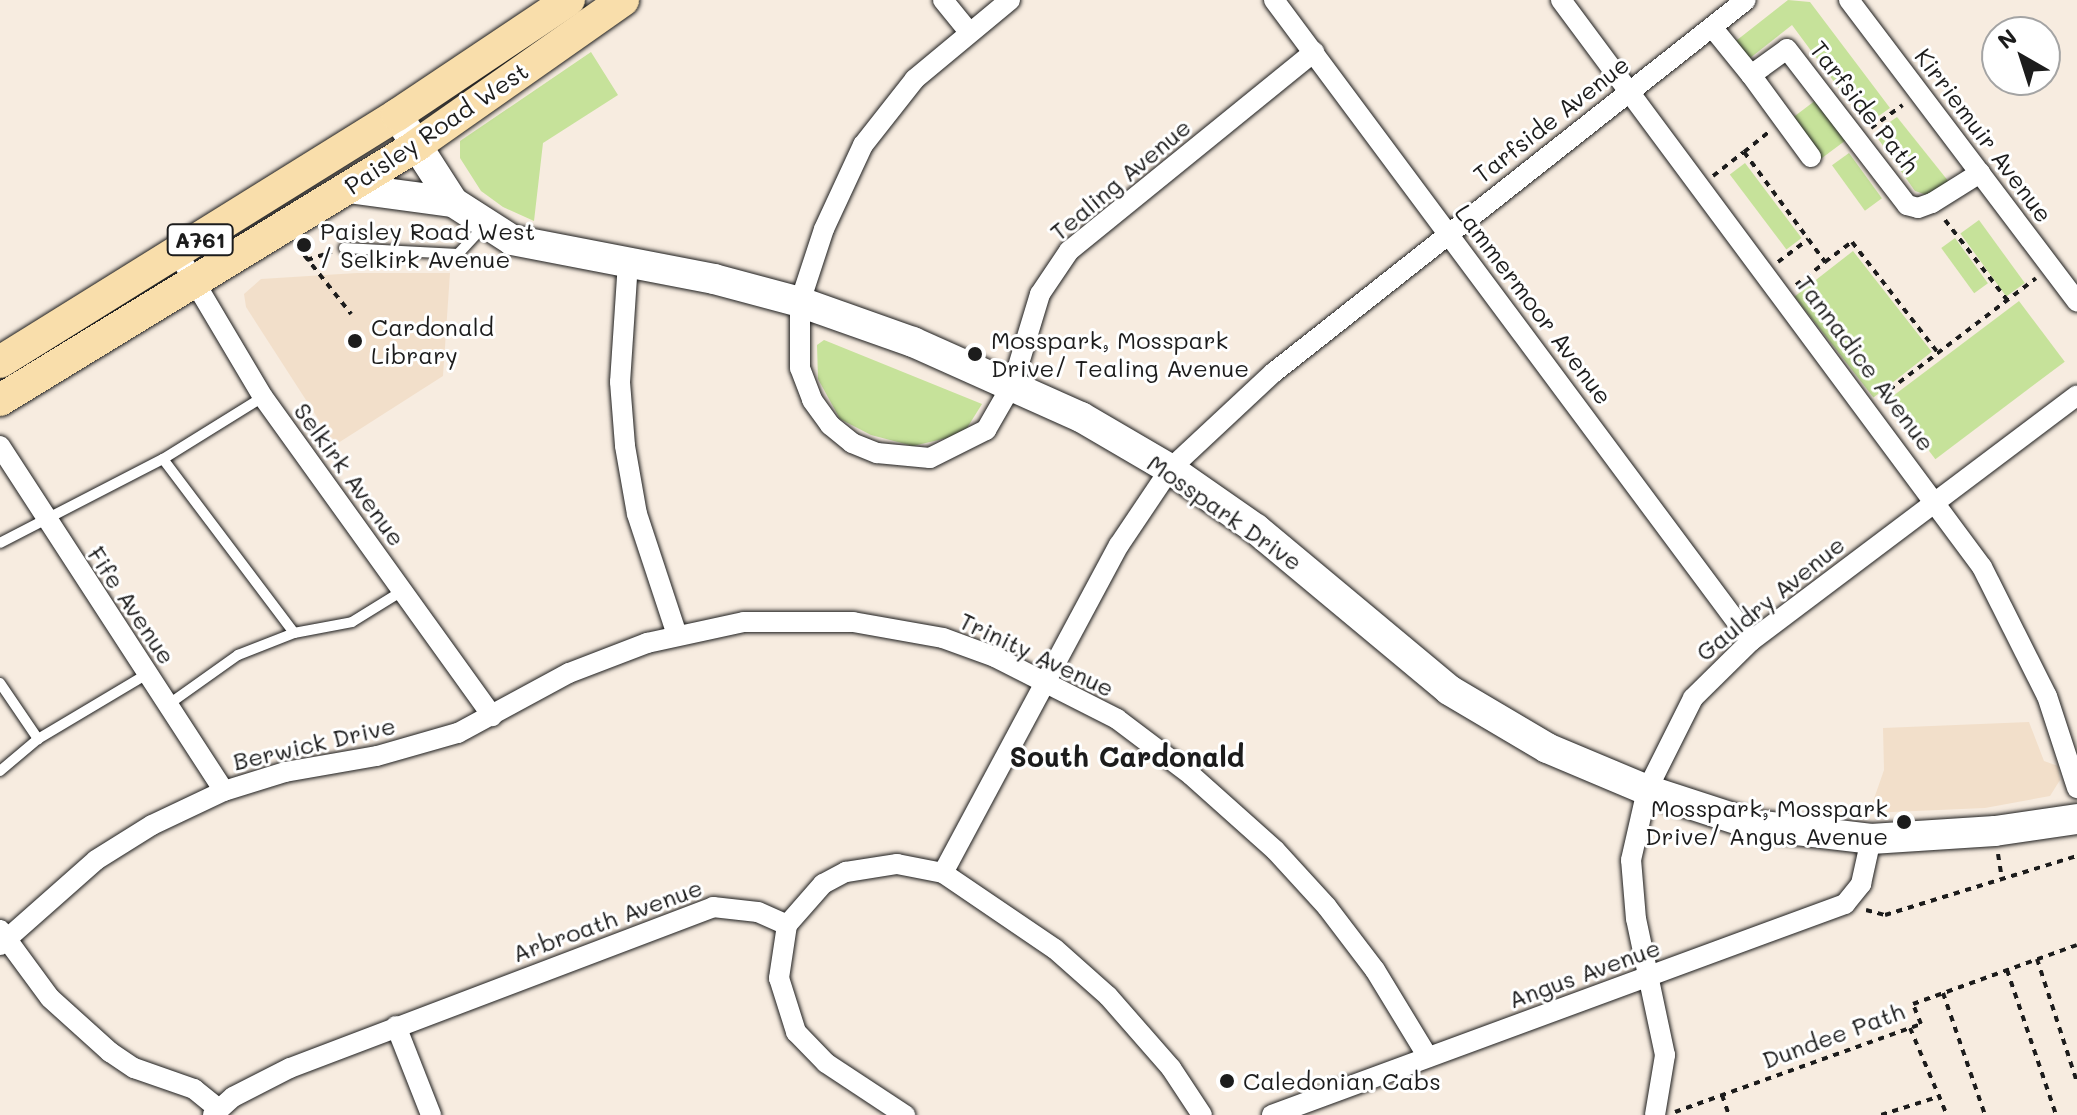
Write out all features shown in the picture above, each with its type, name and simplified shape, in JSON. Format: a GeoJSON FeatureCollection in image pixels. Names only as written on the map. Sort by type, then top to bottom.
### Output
{"type":"FeatureCollection","features":[{"type":"Feature","properties":{"kind":"main road","name":"Paisley Road West"},"geometry":{"type":"LineString","coordinates":[[0,362],[397,115],[569,0]]}},
{"type":"Feature","properties":{"kind":"main road","name":"Paisley Road West"},"geometry":{"type":"LineString","coordinates":[[1,396],[195,284],[417,145],[623,0]]}},
{"type":"Feature","properties":{"kind":"street"},"geometry":{"type":"LineString","coordinates":[[943,0],[969,32]]}},
{"type":"Feature","properties":{"kind":"street","name":"Tealing Avenue"},"geometry":{"type":"LineString","coordinates":[[1010,0],[915,79],[863,145],[824,229],[800,302],[800,368],[812,400],[830,425],[877,453],[930,458],[961,446],[998,415],[1013,383],[1040,294],[1069,251],[1314,52]]}},
{"type":"Feature","properties":{"kind":"street","name":"Lammermoor Avenue"},"geometry":{"type":"LineString","coordinates":[[1274,0],[1751,641]]}},
{"type":"Feature","properties":{"kind":"street","name":"Tannadice Avenue"},"geometry":{"type":"LineString","coordinates":[[1561,0],[1865,408],[1938,501],[2023,643],[2047,696],[2077,788]]}},
{"type":"Feature","properties":{"kind":"street","name":"Tarfside Avenue"},"geometry":{"type":"LineString","coordinates":[[1170,469],[1244,397],[1746,0]]}},
{"type":"Feature","properties":{"kind":"street","name":"Kirriemuir Avenue"},"geometry":{"type":"LineString","coordinates":[[1849,0],[2077,301]]}},
{"type":"Feature","properties":{"kind":"street"},"geometry":{"type":"LineString","coordinates":[[1712,27],[1811,157]]}},
{"type":"Feature","properties":{"kind":"street","name":"Tarfside Path"},"geometry":{"type":"LineString","coordinates":[[1751,75],[1787,49],[1907,205],[1918,208],[1932,203]]}},
{"type":"Feature","properties":{"kind":"street","name":"Mosspark Drive"},"geometry":{"type":"LineString","coordinates":[[397,115],[453,202],[484,226],[542,249],[628,262],[800,302],[1013,383],[1170,469],[1256,529],[1449,690],[1547,748],[1647,790],[1754,825],[1871,839],[1995,831],[2077,819]]}},
{"type":"Feature","properties":{"kind":"street"},"geometry":{"type":"LineString","coordinates":[[1932,203],[1980,173]]}},
{"type":"Feature","properties":{"kind":"street"},"geometry":{"type":"LineString","coordinates":[[348,188],[453,202]]}},
{"type":"Feature","properties":{"kind":"street","name":"Selkirk Avenue"},"geometry":{"type":"LineString","coordinates":[[178,254],[263,397],[492,716]]}},
{"type":"Feature","properties":{"kind":"street"},"geometry":{"type":"LineString","coordinates":[[628,262],[620,382],[625,446],[637,514],[677,635]]}},
{"type":"Feature","properties":{"kind":"street","name":"Gauldry Avenue"},"geometry":{"type":"LineString","coordinates":[[1655,1115],[1665,1055],[1652,976],[1636,919],[1631,860],[1647,790],[1693,698],[1751,641],[2077,395]]}},
{"type":"Feature","properties":{"kind":"street","name":"Fife Avenue"},"geometry":{"type":"LineString","coordinates":[[0,446],[42,517],[224,791]]}},
{"type":"Feature","properties":{"kind":"street"},"geometry":{"type":"LineString","coordinates":[[943,873],[1119,545],[1170,469]]}},
{"type":"Feature","properties":{"kind":"street","name":"Trinity Avenue"},"geometry":{"type":"LineString","coordinates":[[492,716],[569,673],[677,635],[744,622],[853,622],[943,638],[1045,680],[1117,719],[1210,790],[1275,850],[1375,970],[1428,1057]]}},
{"type":"Feature","properties":{"kind":"street","name":"Berwick Drive"},"geometry":{"type":"LineString","coordinates":[[2,938],[96,860],[152,825],[224,791],[285,772],[419,746],[492,716]]}},
{"type":"Feature","properties":{"kind":"street"},"geometry":{"type":"LineString","coordinates":[[1845,904],[1861,884],[1871,839]]}},
{"type":"Feature","properties":{"kind":"street"},"geometry":{"type":"LineString","coordinates":[[905,1115],[826,1063],[796,1032],[779,978],[787,925],[823,884],[846,872],[897,864],[943,873],[1035,933],[1108,996],[1171,1068],[1202,1115]]}},
{"type":"Feature","properties":{"kind":"street","name":"Angus Avenue"},"geometry":{"type":"LineString","coordinates":[[1272,1115],[1845,904]]}},
{"type":"Feature","properties":{"kind":"street","name":"Arbroath Avenue"},"geometry":{"type":"LineString","coordinates":[[216,1112],[290,1068],[713,907],[758,912],[787,925]]}},
{"type":"Feature","properties":{"kind":"street"},"geometry":{"type":"LineString","coordinates":[[2,938],[50,998],[110,1052],[134,1068],[194,1089],[216,1112]]}},
{"type":"Feature","properties":{"kind":"street"},"geometry":{"type":"LineString","coordinates":[[396,1026],[431,1115]]}},
{"type":"Feature","properties":{"kind":"lane"},"geometry":{"type":"LineString","coordinates":[[344,248],[458,254],[484,226]]}},
{"type":"Feature","properties":{"kind":"lane"},"geometry":{"type":"LineString","coordinates":[[0,543],[42,517],[163,459],[263,397]]}},
{"type":"Feature","properties":{"kind":"lane"},"geometry":{"type":"LineString","coordinates":[[163,459],[294,633]]}},
{"type":"Feature","properties":{"kind":"lane"},"geometry":{"type":"LineString","coordinates":[[169,704],[238,655],[294,633],[352,622],[402,591]]}},
{"type":"Feature","properties":{"kind":"lane"},"geometry":{"type":"LineString","coordinates":[[0,771],[38,739],[147,674]]}},
{"type":"Feature","properties":{"kind":"lane"},"geometry":{"type":"LineString","coordinates":[[0,683],[38,739]]}},
{"type":"Feature","properties":{"kind":"path"},"geometry":{"type":"LineString","coordinates":[[1856,139],[1920,94]]}},
{"type":"Feature","properties":{"kind":"path"},"geometry":{"type":"LineString","coordinates":[[1688,168],[1700,158],[1713,176],[1785,120]]}},
{"type":"Feature","properties":{"kind":"path"},"geometry":{"type":"LineString","coordinates":[[1744,152],[1825,262]]}},
{"type":"Feature","properties":{"kind":"path"},"geometry":{"type":"LineString","coordinates":[[1932,203],[2007,300]]}},
{"type":"Feature","properties":{"kind":"path"},"geometry":{"type":"LineString","coordinates":[[283,228],[351,314]]}},
{"type":"Feature","properties":{"kind":"path"},"geometry":{"type":"LineString","coordinates":[[1764,272],[1808,239]]}},
{"type":"Feature","properties":{"kind":"path"},"geometry":{"type":"LineString","coordinates":[[1782,296],[1852,242],[1938,353]]}},
{"type":"Feature","properties":{"kind":"path"},"geometry":{"type":"LineString","coordinates":[[307,260],[344,248]]}},
{"type":"Feature","properties":{"kind":"path"},"geometry":{"type":"LineString","coordinates":[[1865,408],[2051,266]]}},
{"type":"Feature","properties":{"kind":"path"},"geometry":{"type":"LineString","coordinates":[[1845,904],[1885,915],[2077,856]]}},
{"type":"Feature","properties":{"kind":"path","name":"Dundee Path"},"geometry":{"type":"LineString","coordinates":[[1666,1115],[1921,1024],[1913,1004],[2077,945]]}},
{"type":"Feature","properties":{"kind":"path"},"geometry":{"type":"LineString","coordinates":[[2037,959],[2077,1082]]}},
{"type":"Feature","properties":{"kind":"path"},"geometry":{"type":"LineString","coordinates":[[2007,970],[2056,1115]]}},
{"type":"Feature","properties":{"kind":"path"},"geometry":{"type":"LineString","coordinates":[[1943,993],[1985,1115]]}},
{"type":"Feature","properties":{"kind":"path"},"geometry":{"type":"LineString","coordinates":[[1910,1028],[1947,1115]]}},
{"type":"Feature","properties":{"kind":"path"},"geometry":{"type":"LineString","coordinates":[[1722,1095],[1729,1115]]}},
{"type":"Feature","properties":{"kind":"path"},"geometry":{"type":"LineString","coordinates":[[1881,1115],[1941,1096]]}},
{"type":"Feature","properties":{"kind":"shaded area"},"geometry":{"type":"Polygon","coordinates":[[[357,273],[450,273],[443,376],[335,445],[246,307],[244,294],[261,279],[357,273]]]}},
{"type":"Feature","properties":{"kind":"shaded area"},"geometry":{"type":"Polygon","coordinates":[[[2029,722],[2044,761],[2058,766],[2060,780],[2050,796],[1985,808],[1869,813],[1884,770],[1883,728],[2029,722]]]}},
{"type":"Feature","properties":{"kind":"green space"},"geometry":{"type":"Polygon","coordinates":[[[1788,0],[1810,2],[1890,108],[1866,125],[1792,25],[1745,62],[1732,44],[1788,0]]]}},
{"type":"Feature","properties":{"kind":"green space"},"geometry":{"type":"Polygon","coordinates":[[[591,52],[618,95],[543,143],[534,221],[503,207],[481,191],[460,158],[460,141],[591,52]]]}},
{"type":"Feature","properties":{"kind":"green space"},"geometry":{"type":"Polygon","coordinates":[[[1816,100],[1846,140],[1821,159],[1791,119],[1816,100]]]}},
{"type":"Feature","properties":{"kind":"green space"},"geometry":{"type":"Polygon","coordinates":[[[1897,117],[1949,182],[1927,195],[1915,191],[1874,133],[1897,117]]]}},
{"type":"Feature","properties":{"kind":"green space"},"geometry":{"type":"Polygon","coordinates":[[[1849,153],[1882,198],[1865,211],[1832,165],[1849,153]]]}},
{"type":"Feature","properties":{"kind":"green space"},"geometry":{"type":"Polygon","coordinates":[[[1745,163],[1802,238],[1786,250],[1730,174],[1745,163]]]}},
{"type":"Feature","properties":{"kind":"green space"},"geometry":{"type":"Polygon","coordinates":[[[1979,220],[2025,283],[2006,297],[1960,234],[1979,220]]]}},
{"type":"Feature","properties":{"kind":"green space"},"geometry":{"type":"Polygon","coordinates":[[[1955,238],[1988,283],[1974,293],[1941,248],[1955,238]]]}},
{"type":"Feature","properties":{"kind":"green space"},"geometry":{"type":"Polygon","coordinates":[[[1853,251],[1932,352],[1873,397],[1795,297],[1853,251]]]}},
{"type":"Feature","properties":{"kind":"green space"},"geometry":{"type":"Polygon","coordinates":[[[2019,301],[2065,362],[1935,459],[1890,398],[2019,301]]]}},
{"type":"Feature","properties":{"kind":"green space"},"geometry":{"type":"Polygon","coordinates":[[[824,340],[982,404],[967,428],[947,438],[913,446],[871,435],[840,419],[818,379],[817,345],[824,340]]]}},
{"type":"Feature","properties":{"kind":"place","name":"Paisley Road West / Selkirk Avenue"},"geometry":{"type":"Point","coordinates":[304,245]}},
{"type":"Feature","properties":{"kind":"place","name":"Cardonald Library"},"geometry":{"type":"Point","coordinates":[355,341]}},
{"type":"Feature","properties":{"kind":"place","name":"Mosspark, Mosspark Drive/ Tealing Avenue"},"geometry":{"type":"Point","coordinates":[975,354]}},
{"type":"Feature","properties":{"kind":"place","name":"Mosspark, Mosspark Drive/ Angus Avenue"},"geometry":{"type":"Point","coordinates":[1904,822]}},
{"type":"Feature","properties":{"kind":"place","name":"Caledonian Cabs"},"geometry":{"type":"Point","coordinates":[1227,1081]}},
{"type":"Feature","properties":{"kind":"district","name":"South Cardonald"},"geometry":{"type":"Point","coordinates":[1127,756]}}]}
